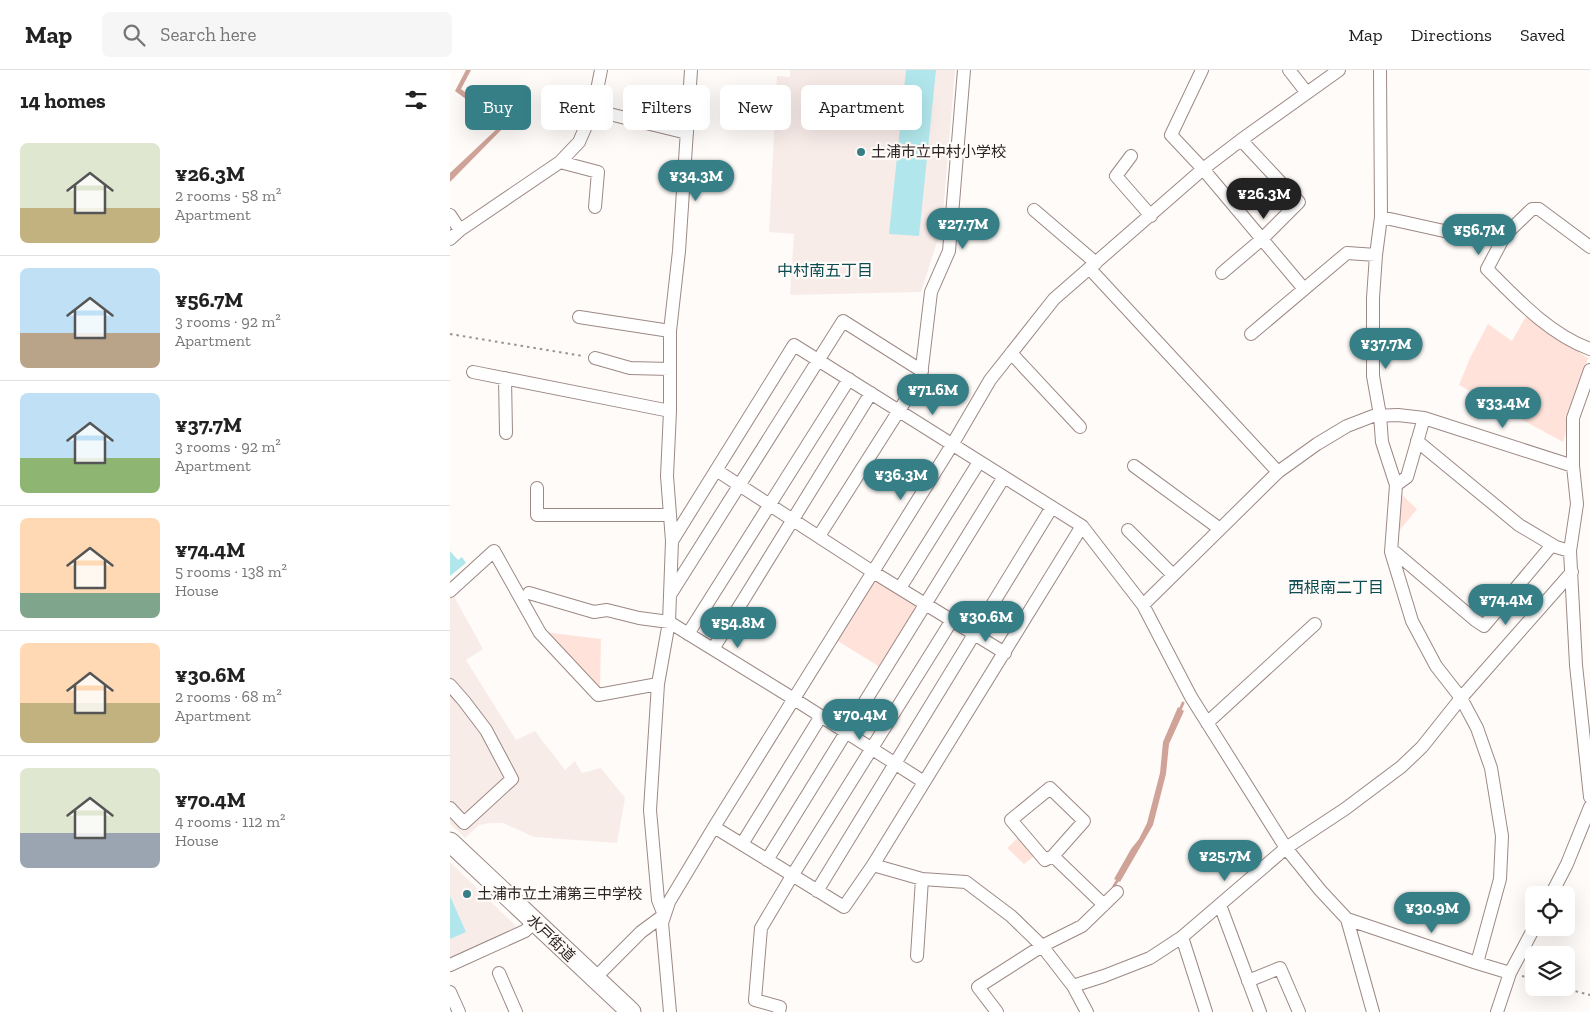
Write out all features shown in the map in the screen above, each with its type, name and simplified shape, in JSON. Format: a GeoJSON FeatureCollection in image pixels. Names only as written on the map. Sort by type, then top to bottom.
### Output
{"type":"FeatureCollection","features":[{"type":"Feature","properties":{"kind":"highway","name":"水戸街道"},"geometry":{"type":"LineString","coordinates":[[450,842],[630,1012]]}},
{"type":"Feature","properties":{"kind":"street"},"geometry":{"type":"LineString","coordinates":[[664,915],[658,900],[650,810],[658,684],[668,622],[670,596],[672,541],[668,476],[670,331],[679,251],[691,70]]}},
{"type":"Feature","properties":{"kind":"street"},"geometry":{"type":"LineString","coordinates":[[818,536],[921,376],[931,292],[949,251],[964,70]]}},
{"type":"Feature","properties":{"kind":"street"},"geometry":{"type":"LineString","coordinates":[[1202,70],[1172,135],[1304,289]]}},
{"type":"Feature","properties":{"kind":"street"},"geometry":{"type":"LineString","coordinates":[[1288,70],[1307,93]]}},
{"type":"Feature","properties":{"kind":"street"},"geometry":{"type":"LineString","coordinates":[[670,1012],[662,923],[674,894],[952,445],[990,380],[1054,299],[1203,170],[1241,140],[1339,70]]}},
{"type":"Feature","properties":{"kind":"street"},"geometry":{"type":"LineString","coordinates":[[1380,70],[1381,217],[1373,298],[1372,376],[1380,415],[1382,442],[1396,485],[1391,552],[1412,621],[1436,666],[1461,698],[1477,728],[1491,768],[1502,836],[1500,879],[1477,963]]}},
{"type":"Feature","properties":{"kind":"street"},"geometry":{"type":"LineString","coordinates":[[595,85],[597,71]]}},
{"type":"Feature","properties":{"kind":"street"},"geometry":{"type":"LineString","coordinates":[[613,115],[687,133]]}},
{"type":"Feature","properties":{"kind":"street"},"geometry":{"type":"LineString","coordinates":[[450,239],[460,230],[560,162],[579,142],[584,130]]}},
{"type":"Feature","properties":{"kind":"street"},"geometry":{"type":"LineString","coordinates":[[1222,273],[1262,239],[1299,202],[1241,140]]}},
{"type":"Feature","properties":{"kind":"street"},"geometry":{"type":"LineString","coordinates":[[1131,156],[1116,176],[1151,216]]}},
{"type":"Feature","properties":{"kind":"street"},"geometry":{"type":"LineString","coordinates":[[560,162],[598,172],[595,207]]}},
{"type":"Feature","properties":{"kind":"street"},"geometry":{"type":"LineString","coordinates":[[1590,247],[1538,209],[1532,210],[1505,235],[1488,269],[1515,296],[1551,327],[1580,346],[1590,349]]}},
{"type":"Feature","properties":{"kind":"street"},"geometry":{"type":"LineString","coordinates":[[1034,210],[1093,266],[1278,472]]}},
{"type":"Feature","properties":{"kind":"street"},"geometry":{"type":"LineString","coordinates":[[450,215],[460,230]]}},
{"type":"Feature","properties":{"kind":"street"},"geometry":{"type":"LineString","coordinates":[[1381,217],[1444,230]]}},
{"type":"Feature","properties":{"kind":"street"},"geometry":{"type":"LineString","coordinates":[[1251,334],[1347,253],[1376,255]]}},
{"type":"Feature","properties":{"kind":"street"},"geometry":{"type":"LineString","coordinates":[[579,317],[670,331]]}},
{"type":"Feature","properties":{"kind":"street"},"geometry":{"type":"LineString","coordinates":[[670,596],[843,321],[922,371]]}},
{"type":"Feature","properties":{"kind":"street"},"geometry":{"type":"LineString","coordinates":[[672,541],[794,345],[1082,526],[1143,605],[1191,697],[1286,848],[1320,890],[1347,919],[1373,1012]]}},
{"type":"Feature","properties":{"kind":"street"},"geometry":{"type":"LineString","coordinates":[[1011,353],[1080,427]]}},
{"type":"Feature","properties":{"kind":"street"},"geometry":{"type":"LineString","coordinates":[[595,358],[630,368],[670,370]]}},
{"type":"Feature","properties":{"kind":"street"},"geometry":{"type":"LineString","coordinates":[[1590,370],[1574,418],[1573,466],[1576,504],[1570,551],[1576,665],[1590,797]]}},
{"type":"Feature","properties":{"kind":"street"},"geometry":{"type":"LineString","coordinates":[[473,372],[670,411]]}},
{"type":"Feature","properties":{"kind":"street"},"geometry":{"type":"LineString","coordinates":[[505,378],[506,433]]}},
{"type":"Feature","properties":{"kind":"street"},"geometry":{"type":"LineString","coordinates":[[688,634],[849,379]]}},
{"type":"Feature","properties":{"kind":"street"},"geometry":{"type":"LineString","coordinates":[[713,649],[871,393]]}},
{"type":"Feature","properties":{"kind":"street"},"geometry":{"type":"LineString","coordinates":[[1143,605],[1278,472],[1317,444],[1347,426],[1373,416],[1398,414],[1424,418],[1573,466]]}},
{"type":"Feature","properties":{"kind":"street"},"geometry":{"type":"LineString","coordinates":[[1396,485],[1407,477],[1424,418]]}},
{"type":"Feature","properties":{"kind":"street"},"geometry":{"type":"LineString","coordinates":[[1417,441],[1519,525],[1556,548],[1570,551]]}},
{"type":"Feature","properties":{"kind":"street"},"geometry":{"type":"LineString","coordinates":[[900,588],[979,462]]}},
{"type":"Feature","properties":{"kind":"street"},"geometry":{"type":"LineString","coordinates":[[1134,466],[1220,529]]}},
{"type":"Feature","properties":{"kind":"street"},"geometry":{"type":"LineString","coordinates":[[716,470],[873,572],[1004,653]]}},
{"type":"Feature","properties":{"kind":"street"},"geometry":{"type":"LineString","coordinates":[[767,860],[1004,477]]}},
{"type":"Feature","properties":{"kind":"street"},"geometry":{"type":"LineString","coordinates":[[537,488],[537,515],[670,515]]}},
{"type":"Feature","properties":{"kind":"street"},"geometry":{"type":"LineString","coordinates":[[817,891],[1052,508]]}},
{"type":"Feature","properties":{"kind":"street"},"geometry":{"type":"LineString","coordinates":[[714,827],[844,908],[873,865],[1082,526]]}},
{"type":"Feature","properties":{"kind":"street"},"geometry":{"type":"LineString","coordinates":[[1128,530],[1173,575]]}},
{"type":"Feature","properties":{"kind":"street"},"geometry":{"type":"LineString","coordinates":[[1391,552],[1396,553],[1484,626],[1552,545]]}},
{"type":"Feature","properties":{"kind":"street"},"geometry":{"type":"LineString","coordinates":[[450,591],[494,551],[540,633],[598,695],[658,684]]}},
{"type":"Feature","properties":{"kind":"street"},"geometry":{"type":"LineString","coordinates":[[1073,986],[1150,958],[1182,937],[1286,848],[1345,809],[1401,767],[1422,747],[1461,698],[1572,572]]}},
{"type":"Feature","properties":{"kind":"street"},"geometry":{"type":"LineString","coordinates":[[529,593],[594,612],[608,610],[639,618],[668,622],[924,782]]}},
{"type":"Feature","properties":{"kind":"street"},"geometry":{"type":"LineString","coordinates":[[779,1012],[780,1007],[755,1000],[761,928],[952,620]]}},
{"type":"Feature","properties":{"kind":"street"},"geometry":{"type":"LineString","coordinates":[[1207,724],[1315,624]]}},
{"type":"Feature","properties":{"kind":"street"},"geometry":{"type":"LineString","coordinates":[[450,685],[486,730],[512,779],[464,824],[450,808]]}},
{"type":"Feature","properties":{"kind":"street"},"geometry":{"type":"LineString","coordinates":[[742,844],[821,716]]}},
{"type":"Feature","properties":{"kind":"street"},"geometry":{"type":"LineString","coordinates":[[1050,788],[1084,821],[1053,856],[1045,860],[1011,820],[1050,788]]}},
{"type":"Feature","properties":{"kind":"street"},"geometry":{"type":"LineString","coordinates":[[1556,886],[1567,864],[1590,808]]}},
{"type":"Feature","properties":{"kind":"street"},"geometry":{"type":"LineString","coordinates":[[1053,856],[1104,904]]}},
{"type":"Feature","properties":{"kind":"street"},"geometry":{"type":"LineString","coordinates":[[873,865],[922,879],[966,882],[1011,916],[1042,946],[1073,986],[1086,1012]]}},
{"type":"Feature","properties":{"kind":"street"},"geometry":{"type":"LineString","coordinates":[[917,956],[922,879]]}},
{"type":"Feature","properties":{"kind":"street"},"geometry":{"type":"LineString","coordinates":[[997,1012],[978,987],[1042,946],[1082,926],[1117,892]]}},
{"type":"Feature","properties":{"kind":"street"},"geometry":{"type":"LineString","coordinates":[[1220,906],[1260,1012]]}},
{"type":"Feature","properties":{"kind":"street"},"geometry":{"type":"LineString","coordinates":[[594,979],[641,932],[664,915]]}},
{"type":"Feature","properties":{"kind":"street"},"geometry":{"type":"LineString","coordinates":[[1347,919],[1510,973]]}},
{"type":"Feature","properties":{"kind":"street"},"geometry":{"type":"LineString","coordinates":[[450,965],[525,931],[535,922]]}},
{"type":"Feature","properties":{"kind":"street"},"geometry":{"type":"LineString","coordinates":[[1497,1012],[1510,973],[1530,936]]}},
{"type":"Feature","properties":{"kind":"street"},"geometry":{"type":"LineString","coordinates":[[1182,937],[1206,1012]]}},
{"type":"Feature","properties":{"kind":"street"},"geometry":{"type":"LineString","coordinates":[[1248,981],[1280,968],[1299,1012]]}},
{"type":"Feature","properties":{"kind":"street"},"geometry":{"type":"LineString","coordinates":[[499,972],[516,1012]]}},
{"type":"Feature","properties":{"kind":"street"},"geometry":{"type":"LineString","coordinates":[[450,992],[459,1012]]}},
{"type":"Feature","properties":{"kind":"path"},"geometry":{"type":"LineString","coordinates":[[450,334],[595,358]]}},
{"type":"Feature","properties":{"kind":"path"},"geometry":{"type":"LineString","coordinates":[[1575,991],[1590,995]]}},
{"type":"Feature","properties":{"kind":"shaded area"},"geometry":{"type":"Polygon","coordinates":[[[466,70],[471,70],[461,89],[465,92],[465,98],[455,91],[466,70]]]}},
{"type":"Feature","properties":{"kind":"shaded area","name":"土浦市立中村小学校"},"geometry":{"type":"Polygon","coordinates":[[[790,70],[955,70],[942,226],[921,292],[790,295],[794,234],[769,232],[774,130],[791,130],[791,85],[777,85],[777,76],[790,77],[790,70]]]}},
{"type":"Feature","properties":{"kind":"shaded area"},"geometry":{"type":"Polygon","coordinates":[[[496,130],[501,130],[450,182],[450,173],[496,130]]]}},
{"type":"Feature","properties":{"kind":"shaded area"},"geometry":{"type":"Polygon","coordinates":[[[1529,311],[1562,341],[1588,358],[1563,442],[1459,385],[1470,358],[1488,324],[1512,341],[1529,311]]]}},
{"type":"Feature","properties":{"kind":"shaded area"},"geometry":{"type":"Polygon","coordinates":[[[1399,492],[1417,509],[1394,537],[1399,492]]]}},
{"type":"Feature","properties":{"kind":"shaded area"},"geometry":{"type":"Polygon","coordinates":[[[872,574],[922,605],[883,669],[833,638],[872,574]]]}},
{"type":"Feature","properties":{"kind":"shaded area"},"geometry":{"type":"Polygon","coordinates":[[[450,589],[483,649],[466,660],[516,740],[535,731],[565,770],[575,761],[582,773],[601,768],[625,798],[617,843],[534,837],[503,823],[479,825],[465,838],[450,824],[450,589]]]}},
{"type":"Feature","properties":{"kind":"shaded area"},"geometry":{"type":"Polygon","coordinates":[[[544,632],[601,639],[600,690],[544,632]]]}},
{"type":"Feature","properties":{"kind":"shaded area"},"geometry":{"type":"Polygon","coordinates":[[[1178,707],[1184,711],[1169,744],[1166,774],[1153,825],[1120,882],[1114,879],[1147,823],[1160,773],[1163,742],[1178,707]]]}},
{"type":"Feature","properties":{"kind":"shaded area"},"geometry":{"type":"Polygon","coordinates":[[[1021,835],[1037,854],[1024,864],[1007,848],[1021,835]]]}},
{"type":"Feature","properties":{"kind":"shaded area","name":"土浦市立土浦第三中学校"},"geometry":{"type":"Polygon","coordinates":[[[450,862],[516,926],[516,930],[450,959],[450,862]]]}},
{"type":"Feature","properties":{"kind":"building"},"geometry":{"type":"Polygon","coordinates":[[[906,70],[936,70],[919,236],[889,234],[900,130],[922,130],[922,85],[904,85],[906,70]]]}},
{"type":"Feature","properties":{"kind":"building"},"geometry":{"type":"Polygon","coordinates":[[[450,551],[458,560],[462,557],[466,563],[450,576],[450,551]]]}},
{"type":"Feature","properties":{"kind":"building"},"geometry":{"type":"Polygon","coordinates":[[[450,896],[466,932],[450,939],[450,896]]]}},
{"type":"Feature","properties":{"kind":"waterway"},"geometry":{"type":"LineString","coordinates":[[1179,712],[1183,703]]}},
{"type":"Feature","properties":{"kind":"waterway"},"geometry":{"type":"LineString","coordinates":[[1114,886],[1119,878]]}},
{"type":"Feature","properties":{"kind":"place","name":"土浦市立中村小学校"},"geometry":{"type":"Point","coordinates":[861,152]}},
{"type":"Feature","properties":{"kind":"place","name":"土浦市立土浦第三中学校"},"geometry":{"type":"Point","coordinates":[467,894]}},
{"type":"Feature","properties":{"kind":"district","name":"中村南五丁目"},"geometry":{"type":"Point","coordinates":[825,270]}},
{"type":"Feature","properties":{"kind":"district","name":"西根南二丁目"},"geometry":{"type":"Point","coordinates":[1336,587]}}]}
